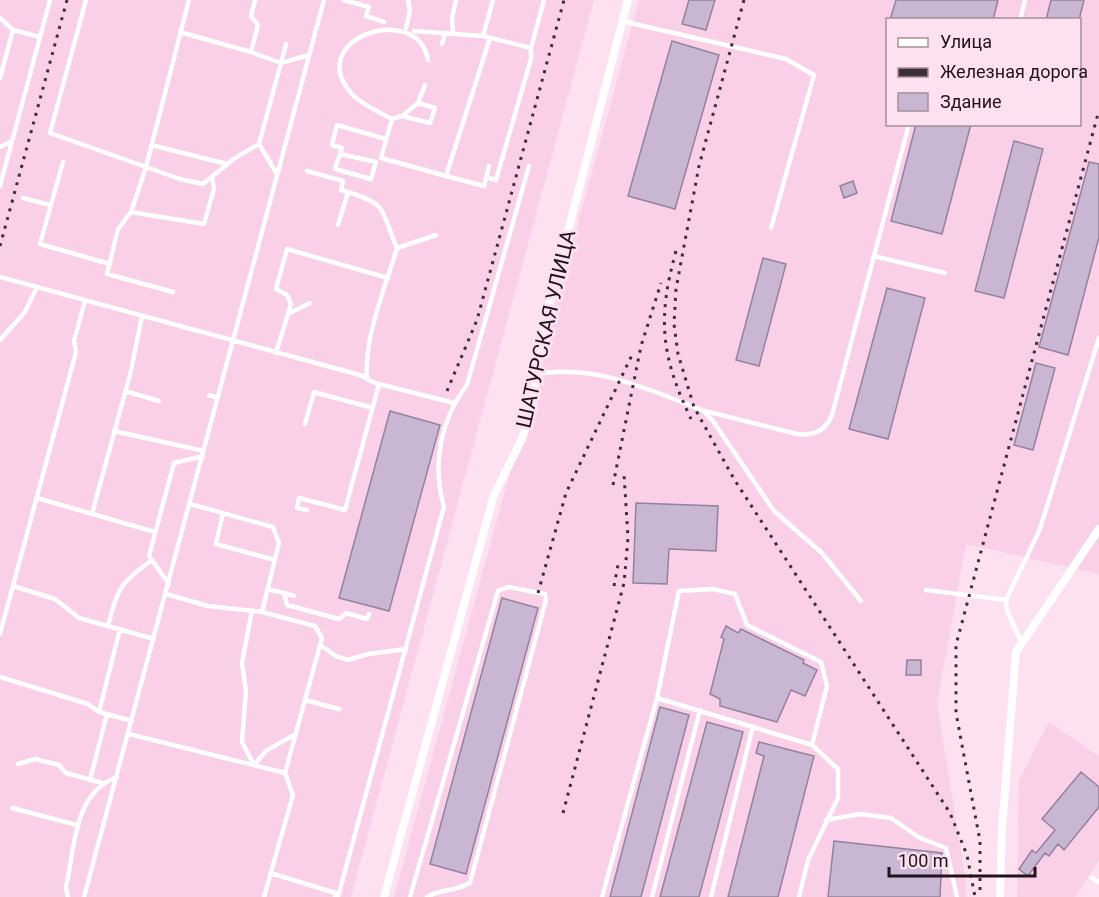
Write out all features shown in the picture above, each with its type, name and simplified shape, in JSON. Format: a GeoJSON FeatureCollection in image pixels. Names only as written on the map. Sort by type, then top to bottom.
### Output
{"type":"FeatureCollection","features":[{"type":"Feature","properties":{"kind":"street","name":"ШАТУРСКАЯ УЛИЦА"},"geometry":{"type":"LineString","coordinates":[[384,897],[494,495],[522,439],[533,404],[543,328],[628,0]]}},
{"type":"Feature","properties":{"kind":"street"},"geometry":{"type":"LineString","coordinates":[[1000,897],[1013,670],[1017,652],[1099,529]]}},
{"type":"Feature","properties":{"kind":"lane"},"geometry":{"type":"LineString","coordinates":[[0,186],[50,0]]}},
{"type":"Feature","properties":{"kind":"lane"},"geometry":{"type":"LineString","coordinates":[[86,0],[50,133],[146,167],[203,184],[227,164],[260,144]]}},
{"type":"Feature","properties":{"kind":"lane"},"geometry":{"type":"LineString","coordinates":[[173,292],[107,274],[118,229],[131,212],[146,167],[189,0]]}},
{"type":"Feature","properties":{"kind":"lane"},"geometry":{"type":"LineString","coordinates":[[251,52],[258,25],[251,16],[255,0]]}},
{"type":"Feature","properties":{"kind":"lane"},"geometry":{"type":"LineString","coordinates":[[84,897],[324,0]]}},
{"type":"Feature","properties":{"kind":"lane"},"geometry":{"type":"LineString","coordinates":[[344,0],[369,7]]}},
{"type":"Feature","properties":{"kind":"lane"},"geometry":{"type":"LineString","coordinates":[[370,0],[366,16],[387,23],[413,30],[483,36],[531,48]]}},
{"type":"Feature","properties":{"kind":"lane"},"geometry":{"type":"LineString","coordinates":[[406,28],[411,11],[408,0]]}},
{"type":"Feature","properties":{"kind":"lane"},"geometry":{"type":"LineString","coordinates":[[453,33],[452,18],[456,0]]}},
{"type":"Feature","properties":{"kind":"lane"},"geometry":{"type":"LineString","coordinates":[[483,36],[493,0]]}},
{"type":"Feature","properties":{"kind":"lane"},"geometry":{"type":"LineString","coordinates":[[486,177],[496,180],[531,58],[531,48],[544,0]]}},
{"type":"Feature","properties":{"kind":"lane"},"geometry":{"type":"LineString","coordinates":[[1020,18],[1025,0]]}},
{"type":"Feature","properties":{"kind":"lane"},"geometry":{"type":"LineString","coordinates":[[0,18],[13,30],[40,37]]}},
{"type":"Feature","properties":{"kind":"lane"},"geometry":{"type":"LineString","coordinates":[[622,21],[786,59],[814,75],[771,228]]}},
{"type":"Feature","properties":{"kind":"lane"},"geometry":{"type":"LineString","coordinates":[[387,23],[375,24],[354,34],[347,43],[341,67],[343,80],[352,95],[392,119],[402,116],[418,103],[425,85]]}},
{"type":"Feature","properties":{"kind":"lane"},"geometry":{"type":"LineString","coordinates":[[0,78],[13,30]]}},
{"type":"Feature","properties":{"kind":"lane"},"geometry":{"type":"LineString","coordinates":[[413,30],[426,48],[428,60]]}},
{"type":"Feature","properties":{"kind":"lane"},"geometry":{"type":"LineString","coordinates":[[180,32],[251,52],[280,63],[309,55]]}},
{"type":"Feature","properties":{"kind":"lane"},"geometry":{"type":"LineString","coordinates":[[442,44],[445,33]]}},
{"type":"Feature","properties":{"kind":"lane"},"geometry":{"type":"LineString","coordinates":[[446,176],[490,38]]}},
{"type":"Feature","properties":{"kind":"lane"},"geometry":{"type":"LineString","coordinates":[[278,174],[260,144],[286,44]]}},
{"type":"Feature","properties":{"kind":"lane"},"geometry":{"type":"LineString","coordinates":[[402,116],[430,123],[435,108],[418,103]]}},
{"type":"Feature","properties":{"kind":"lane"},"geometry":{"type":"LineString","coordinates":[[386,139],[337,125],[332,146],[342,148],[335,169],[371,179],[376,162],[381,158],[392,119]]}},
{"type":"Feature","properties":{"kind":"lane"},"geometry":{"type":"LineString","coordinates":[[537,374],[562,369],[596,372],[702,410],[797,434],[807,435],[823,430],[832,415],[908,126]]}},
{"type":"Feature","properties":{"kind":"lane"},"geometry":{"type":"LineString","coordinates":[[0,147],[12,141]]}},
{"type":"Feature","properties":{"kind":"lane"},"geometry":{"type":"LineString","coordinates":[[151,145],[227,164]]}},
{"type":"Feature","properties":{"kind":"lane"},"geometry":{"type":"LineString","coordinates":[[340,154],[376,162]]}},
{"type":"Feature","properties":{"kind":"lane"},"geometry":{"type":"LineString","coordinates":[[381,158],[484,186],[489,166]]}},
{"type":"Feature","properties":{"kind":"lane"},"geometry":{"type":"LineString","coordinates":[[63,162],[40,244],[110,264]]}},
{"type":"Feature","properties":{"kind":"lane"},"geometry":{"type":"LineString","coordinates":[[270,873],[337,896],[444,507],[437,465],[441,442],[454,403],[467,385],[529,165]]}},
{"type":"Feature","properties":{"kind":"lane"},"geometry":{"type":"LineString","coordinates":[[307,171],[343,181],[341,190],[372,199],[382,209],[397,248],[366,365],[367,379]]}},
{"type":"Feature","properties":{"kind":"lane"},"geometry":{"type":"LineString","coordinates":[[131,212],[204,224],[214,189],[212,177]]}},
{"type":"Feature","properties":{"kind":"lane"},"geometry":{"type":"LineString","coordinates":[[338,225],[348,192]]}},
{"type":"Feature","properties":{"kind":"lane"},"geometry":{"type":"LineString","coordinates":[[23,198],[50,205]]}},
{"type":"Feature","properties":{"kind":"lane"},"geometry":{"type":"LineString","coordinates":[[397,248],[436,235]]}},
{"type":"Feature","properties":{"kind":"lane"},"geometry":{"type":"LineString","coordinates":[[276,353],[291,304],[287,295],[276,289],[288,249],[388,278]]}},
{"type":"Feature","properties":{"kind":"lane"},"geometry":{"type":"LineString","coordinates":[[874,256],[945,273]]}},
{"type":"Feature","properties":{"kind":"lane"},"geometry":{"type":"LineString","coordinates":[[0,277],[454,403]]}},
{"type":"Feature","properties":{"kind":"lane"},"geometry":{"type":"LineString","coordinates":[[0,340],[25,312],[37,287]]}},
{"type":"Feature","properties":{"kind":"lane"},"geometry":{"type":"LineString","coordinates":[[0,634],[76,352],[74,341],[85,301]]}},
{"type":"Feature","properties":{"kind":"lane"},"geometry":{"type":"LineString","coordinates":[[288,314],[310,303]]}},
{"type":"Feature","properties":{"kind":"lane"},"geometry":{"type":"LineString","coordinates":[[92,514],[125,391],[142,316]]}},
{"type":"Feature","properties":{"kind":"lane"},"geometry":{"type":"LineString","coordinates":[[1022,644],[1007,611],[1006,600],[1040,529],[1099,338]]}},
{"type":"Feature","properties":{"kind":"lane"},"geometry":{"type":"LineString","coordinates":[[307,510],[297,508],[299,498],[345,510],[379,384]]}},
{"type":"Feature","properties":{"kind":"lane"},"geometry":{"type":"LineString","coordinates":[[125,391],[159,401]]}},
{"type":"Feature","properties":{"kind":"lane"},"geometry":{"type":"LineString","coordinates":[[305,424],[314,392],[373,408]]}},
{"type":"Feature","properties":{"kind":"lane"},"geometry":{"type":"LineString","coordinates":[[209,395],[218,398]]}},
{"type":"Feature","properties":{"kind":"lane"},"geometry":{"type":"LineString","coordinates":[[702,410],[713,421],[774,511],[822,553],[861,601]]}},
{"type":"Feature","properties":{"kind":"lane"},"geometry":{"type":"LineString","coordinates":[[114,431],[203,453]]}},
{"type":"Feature","properties":{"kind":"lane"},"geometry":{"type":"LineString","coordinates":[[169,584],[149,556],[155,531],[174,463],[203,453]]}},
{"type":"Feature","properties":{"kind":"lane"},"geometry":{"type":"LineString","coordinates":[[37,498],[155,531]]}},
{"type":"Feature","properties":{"kind":"lane"},"geometry":{"type":"LineString","coordinates":[[190,504],[273,527],[279,543],[262,612]]}},
{"type":"Feature","properties":{"kind":"lane"},"geometry":{"type":"LineString","coordinates":[[224,513],[216,544],[275,560]]}},
{"type":"Feature","properties":{"kind":"lane"},"geometry":{"type":"LineString","coordinates":[[108,626],[116,598],[125,580],[152,560]]}},
{"type":"Feature","properties":{"kind":"lane"},"geometry":{"type":"LineString","coordinates":[[13,586],[55,599],[79,618],[154,639]]}},
{"type":"Feature","properties":{"kind":"lane"},"geometry":{"type":"LineString","coordinates":[[410,897],[498,591],[508,587],[545,594],[546,600],[470,883],[458,890],[439,891],[426,897]]}},
{"type":"Feature","properties":{"kind":"lane"},"geometry":{"type":"LineString","coordinates":[[267,589],[294,596]]}},
{"type":"Feature","properties":{"kind":"lane"},"geometry":{"type":"LineString","coordinates":[[602,897],[657,698],[679,591],[713,589],[735,594],[747,625],[821,662],[827,687],[812,745]]}},
{"type":"Feature","properties":{"kind":"lane"},"geometry":{"type":"LineString","coordinates":[[927,590],[1006,600]]}},
{"type":"Feature","properties":{"kind":"lane"},"geometry":{"type":"LineString","coordinates":[[284,593],[287,605],[339,619],[346,614],[367,619],[369,614]]}},
{"type":"Feature","properties":{"kind":"lane"},"geometry":{"type":"LineString","coordinates":[[166,594],[208,606],[252,610],[315,626],[322,638],[285,773],[292,795],[264,897]]}},
{"type":"Feature","properties":{"kind":"lane"},"geometry":{"type":"LineString","coordinates":[[252,610],[242,663],[246,691],[242,742],[254,765]]}},
{"type":"Feature","properties":{"kind":"lane"},"geometry":{"type":"LineString","coordinates":[[99,712],[120,629]]}},
{"type":"Feature","properties":{"kind":"lane"},"geometry":{"type":"LineString","coordinates":[[320,645],[336,656],[348,660],[368,654],[406,649]]}},
{"type":"Feature","properties":{"kind":"lane"},"geometry":{"type":"LineString","coordinates":[[0,677],[88,704],[99,712],[132,721]]}},
{"type":"Feature","properties":{"kind":"lane"},"geometry":{"type":"LineString","coordinates":[[657,698],[812,745],[838,770],[838,798],[808,860],[799,897]]}},
{"type":"Feature","properties":{"kind":"lane"},"geometry":{"type":"LineString","coordinates":[[305,700],[339,709]]}},
{"type":"Feature","properties":{"kind":"lane"},"geometry":{"type":"LineString","coordinates":[[651,897],[700,710]]}},
{"type":"Feature","properties":{"kind":"lane"},"geometry":{"type":"LineString","coordinates":[[90,780],[108,714]]}},
{"type":"Feature","properties":{"kind":"lane"},"geometry":{"type":"LineString","coordinates":[[711,897],[753,726]]}},
{"type":"Feature","properties":{"kind":"lane"},"geometry":{"type":"LineString","coordinates":[[129,734],[285,773]]}},
{"type":"Feature","properties":{"kind":"lane"},"geometry":{"type":"LineString","coordinates":[[254,765],[267,750],[296,734]]}},
{"type":"Feature","properties":{"kind":"lane"},"geometry":{"type":"LineString","coordinates":[[18,764],[35,759],[59,765],[66,773],[102,783]]}},
{"type":"Feature","properties":{"kind":"lane"},"geometry":{"type":"LineString","coordinates":[[68,897],[66,887],[80,815],[102,783],[117,777]]}},
{"type":"Feature","properties":{"kind":"lane"},"geometry":{"type":"LineString","coordinates":[[12,808],[77,825]]}},
{"type":"Feature","properties":{"kind":"lane"},"geometry":{"type":"LineString","coordinates":[[826,820],[860,814],[891,818],[920,838],[946,848],[957,897]]}},
{"type":"Feature","properties":{"kind":"lane"},"geometry":{"type":"LineString","coordinates":[[1092,878],[1099,882]]}},
{"type":"Feature","properties":{"kind":"shaded area"},"geometry":{"type":"Polygon","coordinates":[[[0,0],[594,0],[351,897],[0,897],[0,0]]]}},
{"type":"Feature","properties":{"kind":"shaded area"},"geometry":{"type":"Polygon","coordinates":[[[639,0],[1099,0],[1099,574],[966,544],[937,703],[966,883],[966,897],[394,897],[639,0]]]}},
{"type":"Feature","properties":{"kind":"shaded area"},"geometry":{"type":"Polygon","coordinates":[[[1049,722],[1099,756],[1099,860],[1075,897],[1017,897],[1019,780],[1049,722]]]}},
{"type":"Feature","properties":{"kind":"building"},"geometry":{"type":"Polygon","coordinates":[[[689,0],[715,0],[706,30],[682,24],[689,0]]]}},
{"type":"Feature","properties":{"kind":"building"},"geometry":{"type":"Polygon","coordinates":[[[896,0],[998,0],[994,18],[891,18],[896,0]]]}},
{"type":"Feature","properties":{"kind":"building"},"geometry":{"type":"Polygon","coordinates":[[[1051,0],[1084,0],[1080,18],[1046,18],[1051,0]]]}},
{"type":"Feature","properties":{"kind":"building"},"geometry":{"type":"Polygon","coordinates":[[[672,41],[719,55],[675,209],[628,196],[672,41]]]}},
{"type":"Feature","properties":{"kind":"building"},"geometry":{"type":"Polygon","coordinates":[[[915,126],[970,126],[942,234],[891,221],[915,126]]]}},
{"type":"Feature","properties":{"kind":"building"},"geometry":{"type":"Polygon","coordinates":[[[1014,141],[1043,149],[1004,298],[975,291],[1014,141]]]}},
{"type":"Feature","properties":{"kind":"building"},"geometry":{"type":"Polygon","coordinates":[[[1089,162],[1099,164],[1099,237],[1068,355],[1039,347],[1089,162]]]}},
{"type":"Feature","properties":{"kind":"building"},"geometry":{"type":"Polygon","coordinates":[[[853,181],[857,193],[844,198],[840,186],[853,181]]]}},
{"type":"Feature","properties":{"kind":"building"},"geometry":{"type":"Polygon","coordinates":[[[763,258],[786,264],[759,366],[736,360],[763,258]]]}},
{"type":"Feature","properties":{"kind":"building"},"geometry":{"type":"Polygon","coordinates":[[[887,288],[925,298],[888,439],[849,429],[887,288]]]}},
{"type":"Feature","properties":{"kind":"building"},"geometry":{"type":"Polygon","coordinates":[[[1036,363],[1055,368],[1033,450],[1014,445],[1036,363]]]}},
{"type":"Feature","properties":{"kind":"building"},"geometry":{"type":"Polygon","coordinates":[[[390,411],[440,425],[389,611],[339,598],[390,411]]]}},
{"type":"Feature","properties":{"kind":"building"},"geometry":{"type":"Polygon","coordinates":[[[636,503],[718,506],[716,551],[669,549],[667,584],[633,583],[636,503]]]}},
{"type":"Feature","properties":{"kind":"building"},"geometry":{"type":"Polygon","coordinates":[[[502,598],[538,608],[466,874],[430,864],[502,598]]]}},
{"type":"Feature","properties":{"kind":"building"},"geometry":{"type":"Polygon","coordinates":[[[726,626],[738,633],[741,629],[804,660],[803,663],[817,670],[805,696],[791,690],[777,722],[720,706],[720,699],[710,694],[724,639],[721,637],[726,626]]]}},
{"type":"Feature","properties":{"kind":"building"},"geometry":{"type":"Polygon","coordinates":[[[907,660],[921,660],[921,675],[906,675],[907,660]]]}},
{"type":"Feature","properties":{"kind":"building"},"geometry":{"type":"Polygon","coordinates":[[[660,707],[689,715],[641,897],[610,897],[660,707]]]}},
{"type":"Feature","properties":{"kind":"building"},"geometry":{"type":"Polygon","coordinates":[[[707,722],[743,732],[699,897],[660,897],[707,722]]]}},
{"type":"Feature","properties":{"kind":"building"},"geometry":{"type":"Polygon","coordinates":[[[759,742],[814,756],[778,897],[728,897],[764,756],[756,753],[759,742]]]}},
{"type":"Feature","properties":{"kind":"building"},"geometry":{"type":"Polygon","coordinates":[[[1081,772],[1099,787],[1099,807],[1064,850],[1058,844],[1049,856],[1045,853],[1028,876],[1019,869],[1032,850],[1036,853],[1055,830],[1042,819],[1081,772]]]}},
{"type":"Feature","properties":{"kind":"building"},"geometry":{"type":"Polygon","coordinates":[[[834,841],[942,853],[940,897],[828,897],[834,841]]]}},
{"type":"Feature","properties":{"kind":"railway"},"geometry":{"type":"LineString","coordinates":[[0,246],[67,0]]}},
{"type":"Feature","properties":{"kind":"railway"},"geometry":{"type":"LineString","coordinates":[[447,391],[477,320],[564,0]]}},
{"type":"Feature","properties":{"kind":"railway"},"geometry":{"type":"LineString","coordinates":[[744,0],[699,166],[676,289],[674,324],[678,354],[694,407],[734,479],[950,813],[967,855],[975,897]]}},
{"type":"Feature","properties":{"kind":"railway"},"geometry":{"type":"LineString","coordinates":[[980,890],[980,841],[956,713],[956,645],[1099,110]]}},
{"type":"Feature","properties":{"kind":"railway"},"geometry":{"type":"LineString","coordinates":[[676,251],[666,297],[665,337],[673,376],[691,419]]}},
{"type":"Feature","properties":{"kind":"railway"},"geometry":{"type":"LineString","coordinates":[[613,485],[641,346],[661,283]]}},
{"type":"Feature","properties":{"kind":"railway"},"geometry":{"type":"LineString","coordinates":[[538,593],[566,493],[632,355]]}},
{"type":"Feature","properties":{"kind":"railway"},"geometry":{"type":"LineString","coordinates":[[563,813],[624,583],[628,538],[624,474]]}},
{"type":"Feature","properties":{"kind":"railway"},"geometry":{"type":"LineString","coordinates":[[614,586],[619,560]]}}]}
